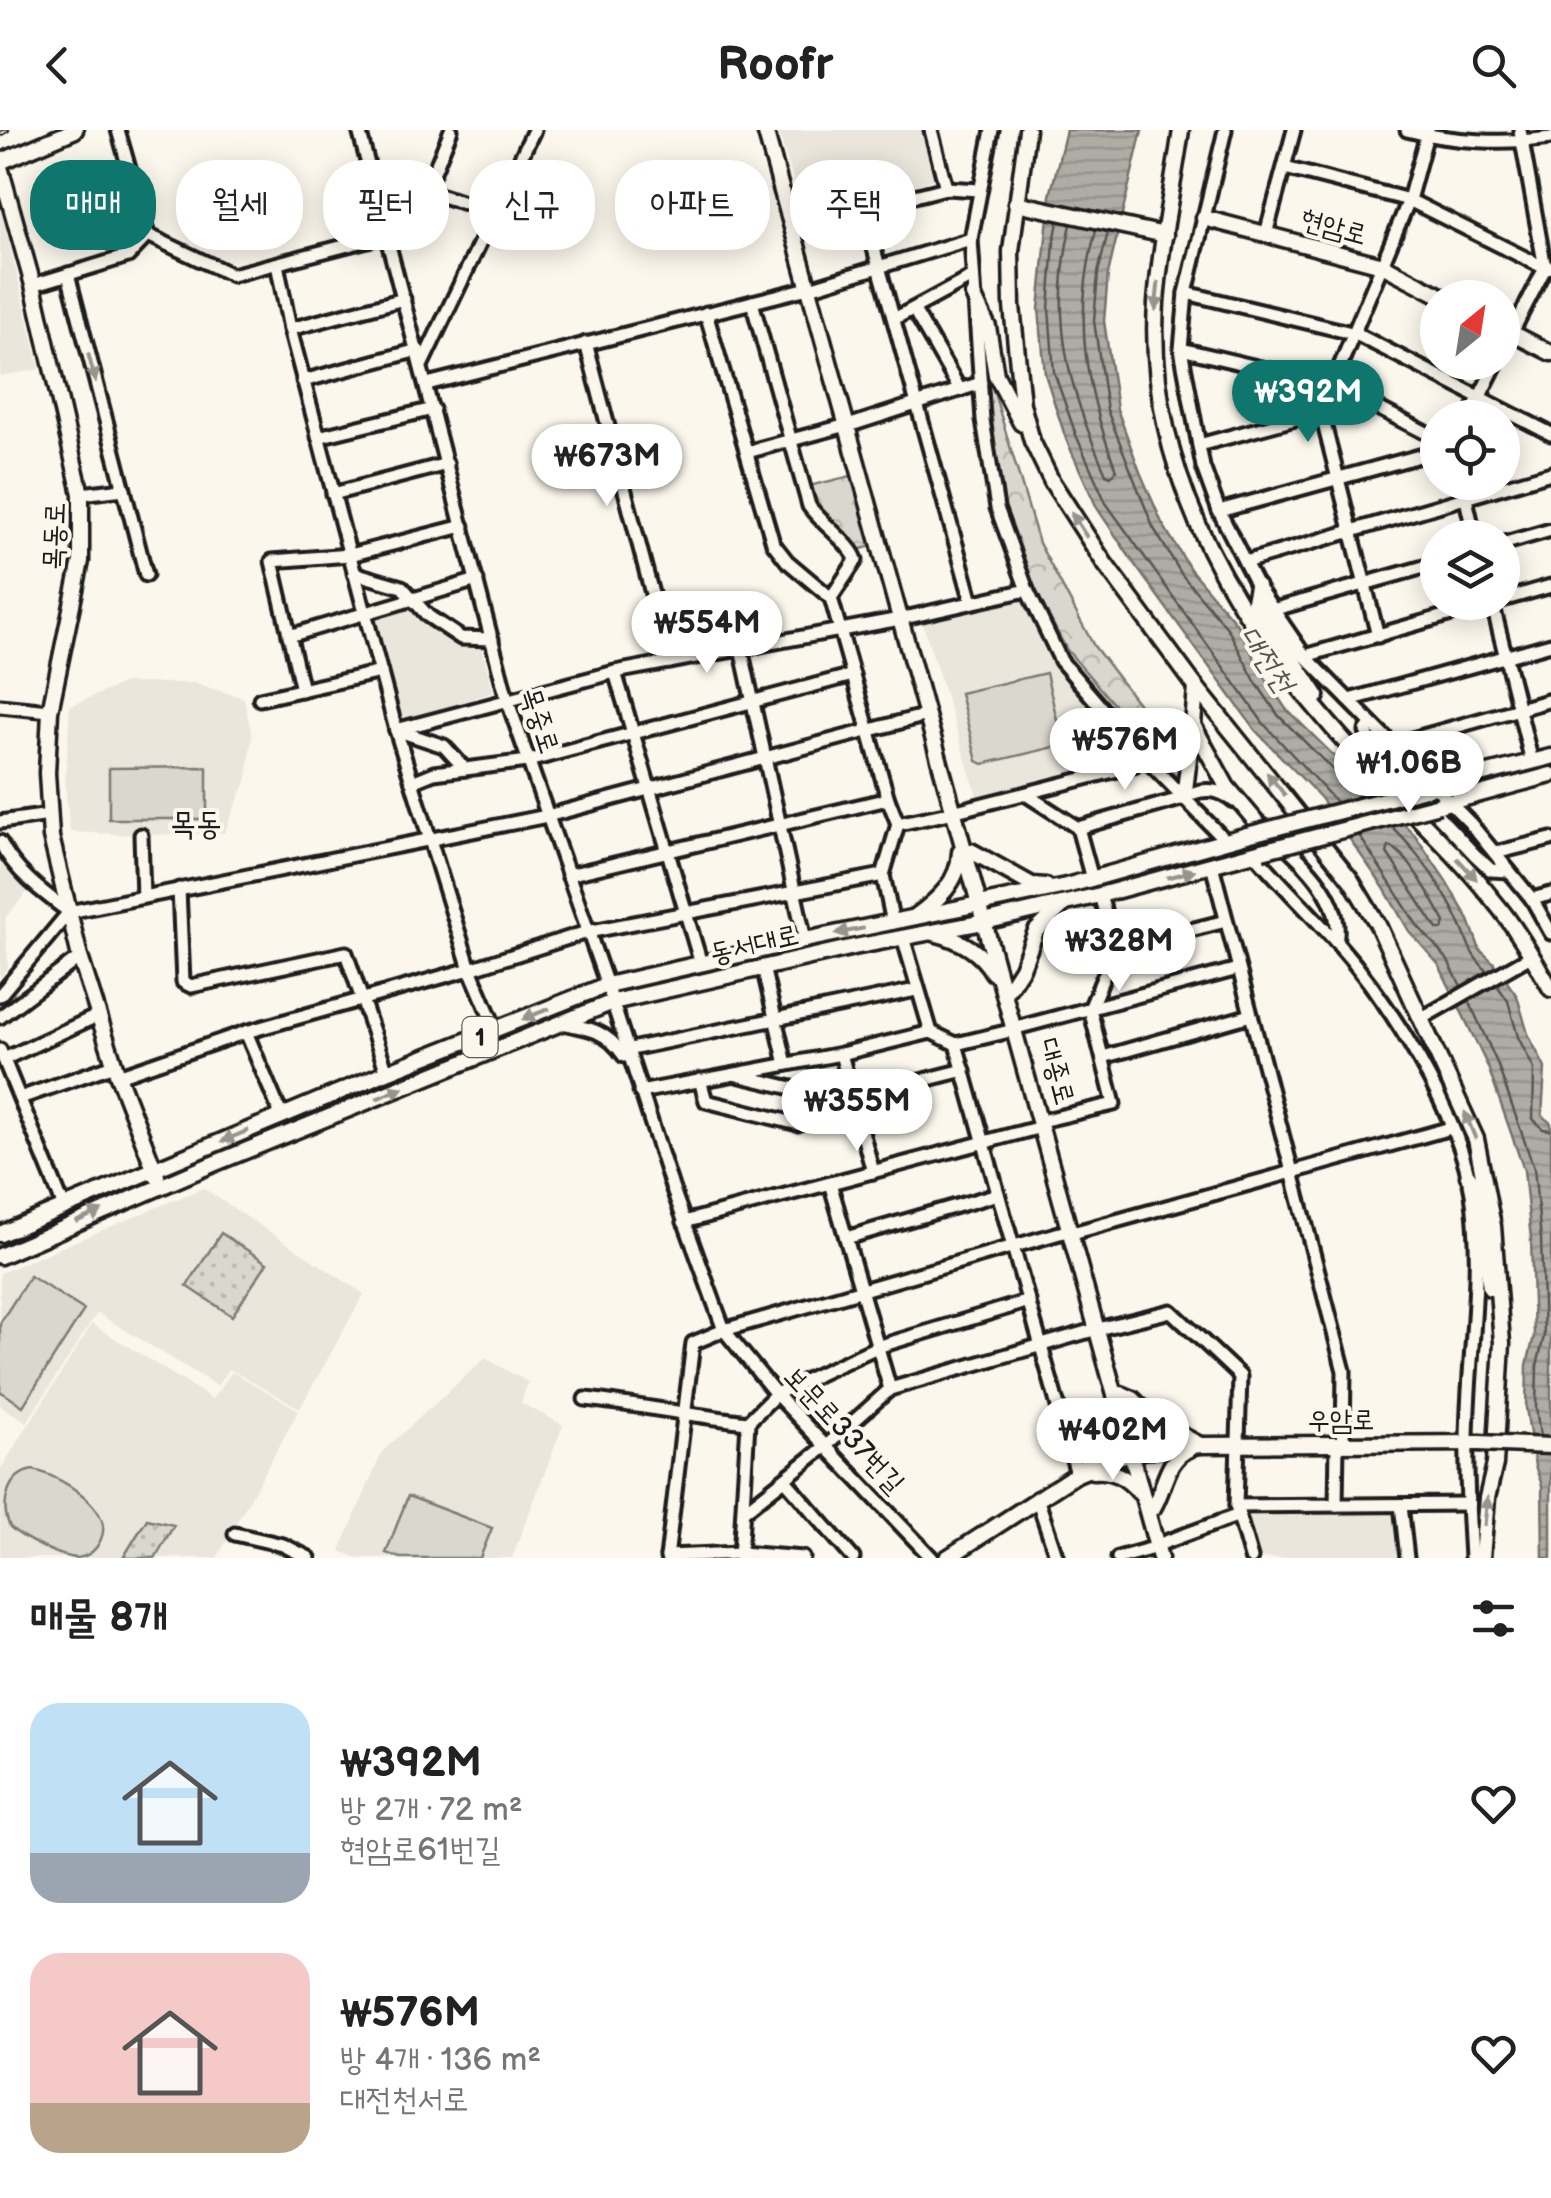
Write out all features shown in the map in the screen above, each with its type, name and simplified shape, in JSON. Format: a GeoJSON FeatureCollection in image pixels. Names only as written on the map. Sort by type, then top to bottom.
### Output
{"type":"FeatureCollection","features":[{"type":"Feature","properties":{"kind":"main road"},"geometry":{"type":"LineString","coordinates":[[0,165],[75,130]]}},
{"type":"Feature","properties":{"kind":"main road","name":"대종로"},"geometry":{"type":"LineString","coordinates":[[764,130],[812,287],[957,811],[960,836],[983,905]]}},
{"type":"Feature","properties":{"kind":"main road","name":"대종로"},"geometry":{"type":"LineString","coordinates":[[773,130],[812,287]]}},
{"type":"Feature","properties":{"kind":"main road"},"geometry":{"type":"LineString","coordinates":[[1028,130],[1016,203],[1012,306],[1016,360],[1032,441]]}},
{"type":"Feature","properties":{"kind":"main road"},"geometry":{"type":"LineString","coordinates":[[1181,130],[1156,301],[1166,428],[1196,525],[1243,613],[1299,688],[1474,877],[1514,927],[1526,959],[1551,989]]}},
{"type":"Feature","properties":{"kind":"main road","name":"목동로"},"geometry":{"type":"LineString","coordinates":[[0,165],[33,285],[81,494],[81,561],[50,711],[52,838],[80,957],[116,1070],[161,1186]]}},
{"type":"Feature","properties":{"kind":"main road"},"geometry":{"type":"LineString","coordinates":[[1016,203],[1166,235]]}},
{"type":"Feature","properties":{"kind":"main road","name":"현암로"},"geometry":{"type":"LineString","coordinates":[[1204,218],[1382,265],[1420,285]]}},
{"type":"Feature","properties":{"kind":"main road"},"geometry":{"type":"LineString","coordinates":[[973,295],[988,328],[996,375],[1076,522],[1196,687],[1352,880],[1429,1015],[1476,1139],[1493,1226],[1502,1343],[1495,1464],[1487,1498],[1482,1558]]}},
{"type":"Feature","properties":{"kind":"main road"},"geometry":{"type":"LineString","coordinates":[[1520,336],[1551,353]]}},
{"type":"Feature","properties":{"kind":"main road"},"geometry":{"type":"LineString","coordinates":[[1256,586],[1254,601],[1286,654],[1360,758]]}},
{"type":"Feature","properties":{"kind":"main road","name":"대종로"},"geometry":{"type":"LineString","coordinates":[[904,618],[927,715],[971,852],[1162,1552]]}},
{"type":"Feature","properties":{"kind":"main road"},"geometry":{"type":"LineString","coordinates":[[1184,798],[1196,687]]}},
{"type":"Feature","properties":{"kind":"main road"},"geometry":{"type":"LineString","coordinates":[[1193,724],[1227,787],[1254,819]]}},
{"type":"Feature","properties":{"kind":"main road","name":"동서대로"},"geometry":{"type":"LineString","coordinates":[[0,1234],[387,1072],[607,985],[1066,886],[1551,757]]}},
{"type":"Feature","properties":{"kind":"main road","name":"동서대로"},"geometry":{"type":"LineString","coordinates":[[0,1256],[161,1186],[613,1002],[1100,895],[1551,775]]}},
{"type":"Feature","properties":{"kind":"main road"},"geometry":{"type":"LineString","coordinates":[[912,920],[934,904],[959,871],[960,836]]}},
{"type":"Feature","properties":{"kind":"main road"},"geometry":{"type":"LineString","coordinates":[[971,852],[1032,885],[1066,886]]}},
{"type":"Feature","properties":{"kind":"main road"},"geometry":{"type":"LineString","coordinates":[[929,932],[959,942],[987,962],[1007,992],[1022,968],[1036,932],[1065,903]]}},
{"type":"Feature","properties":{"kind":"main road"},"geometry":{"type":"LineString","coordinates":[[1468,1176],[1479,1191],[1484,1257],[1502,1343]]}},
{"type":"Feature","properties":{"kind":"main road"},"geometry":{"type":"LineString","coordinates":[[946,1558],[1077,1474],[1104,1444],[1119,1397],[1133,1399],[1155,1421],[1201,1446]]}},
{"type":"Feature","properties":{"kind":"main road"},"geometry":{"type":"LineString","coordinates":[[1077,1474],[1114,1472],[1128,1480],[1149,1504],[1180,1453],[1201,1446]]}},
{"type":"Feature","properties":{"kind":"main road","name":"우암로"},"geometry":{"type":"LineString","coordinates":[[1077,1474],[1134,1451],[1201,1446],[1551,1446]]}},
{"type":"Feature","properties":{"kind":"street"},"geometry":{"type":"LineString","coordinates":[[118,130],[127,160]]}},
{"type":"Feature","properties":{"kind":"street","name":"목중로"},"geometry":{"type":"LineString","coordinates":[[359,130],[367,160]]}},
{"type":"Feature","properties":{"kind":"street"},"geometry":{"type":"LineString","coordinates":[[438,160],[450,130]]}},
{"type":"Feature","properties":{"kind":"street"},"geometry":{"type":"LineString","coordinates":[[519,160],[534,130]]}},
{"type":"Feature","properties":{"kind":"street"},"geometry":{"type":"LineString","coordinates":[[931,130],[946,188]]}},
{"type":"Feature","properties":{"kind":"street"},"geometry":{"type":"LineString","coordinates":[[992,130],[970,239],[988,465],[996,508],[1026,590],[1061,661],[1142,755],[1226,841]]}},
{"type":"Feature","properties":{"kind":"street"},"geometry":{"type":"LineString","coordinates":[[1224,130],[1186,293],[1181,349],[1199,445],[1219,511],[1256,586],[1305,656],[1494,853],[1532,899],[1551,933]]}},
{"type":"Feature","properties":{"kind":"street"},"geometry":{"type":"LineString","coordinates":[[1266,234],[1294,130]]}},
{"type":"Feature","properties":{"kind":"street"},"geometry":{"type":"LineString","coordinates":[[1407,130],[1551,138]]}},
{"type":"Feature","properties":{"kind":"street"},"geometry":{"type":"LineString","coordinates":[[1378,636],[1321,412],[1410,200],[1427,133]]}},
{"type":"Feature","properties":{"kind":"street"},"geometry":{"type":"LineString","coordinates":[[1520,311],[1548,268],[1522,136]]}},
{"type":"Feature","properties":{"kind":"street"},"geometry":{"type":"LineString","coordinates":[[1285,168],[1410,200],[1548,268]]}},
{"type":"Feature","properties":{"kind":"street"},"geometry":{"type":"LineString","coordinates":[[972,602],[863,209],[946,188],[979,190]]}},
{"type":"Feature","properties":{"kind":"street"},"geometry":{"type":"LineString","coordinates":[[156,239],[232,275],[330,250]]}},
{"type":"Feature","properties":{"kind":"street"},"geometry":{"type":"LineString","coordinates":[[427,384],[812,287],[970,239]]}},
{"type":"Feature","properties":{"kind":"street"},"geometry":{"type":"LineString","coordinates":[[33,285],[128,256],[134,250]]}},
{"type":"Feature","properties":{"kind":"street","name":"목중로"},"geometry":{"type":"LineString","coordinates":[[391,250],[507,698],[613,1002],[684,1222]]}},
{"type":"Feature","properties":{"kind":"street"},"geometry":{"type":"LineString","coordinates":[[422,364],[476,250]]}},
{"type":"Feature","properties":{"kind":"street"},"geometry":{"type":"LineString","coordinates":[[277,264],[290,329],[396,730],[470,970],[496,1030]]}},
{"type":"Feature","properties":{"kind":"street"},"geometry":{"type":"LineString","coordinates":[[68,274],[146,574]]}},
{"type":"Feature","properties":{"kind":"street"},"geometry":{"type":"LineString","coordinates":[[894,319],[972,277]]}},
{"type":"Feature","properties":{"kind":"street"},"geometry":{"type":"LineString","coordinates":[[1186,293],[1356,334],[1551,434]]}},
{"type":"Feature","properties":{"kind":"street"},"geometry":{"type":"LineString","coordinates":[[290,329],[404,299]]}},
{"type":"Feature","properties":{"kind":"street"},"geometry":{"type":"LineString","coordinates":[[752,302],[809,506],[822,525],[854,550],[856,560],[831,598]]}},
{"type":"Feature","properties":{"kind":"street"},"geometry":{"type":"LineString","coordinates":[[914,310],[960,390]]}},
{"type":"Feature","properties":{"kind":"street"},"geometry":{"type":"LineString","coordinates":[[706,313],[773,543],[787,561],[831,598],[898,824],[883,876],[893,923]]}},
{"type":"Feature","properties":{"kind":"street"},"geometry":{"type":"LineString","coordinates":[[586,343],[670,662]]}},
{"type":"Feature","properties":{"kind":"street"},"geometry":{"type":"LineString","coordinates":[[1181,349],[1333,385],[1420,430]]}},
{"type":"Feature","properties":{"kind":"street"},"geometry":{"type":"LineString","coordinates":[[304,380],[418,350]]}},
{"type":"Feature","properties":{"kind":"street"},"geometry":{"type":"LineString","coordinates":[[1480,398],[1488,380]]}},
{"type":"Feature","properties":{"kind":"street"},"geometry":{"type":"LineString","coordinates":[[746,452],[981,384]]}},
{"type":"Feature","properties":{"kind":"street"},"geometry":{"type":"LineString","coordinates":[[318,437],[433,409]]}},
{"type":"Feature","properties":{"kind":"street"},"geometry":{"type":"LineString","coordinates":[[1199,445],[1321,412]]}},
{"type":"Feature","properties":{"kind":"street"},"geometry":{"type":"LineString","coordinates":[[1219,511],[1420,456]]}},
{"type":"Feature","properties":{"kind":"street"},"geometry":{"type":"LineString","coordinates":[[334,494],[447,464]]}},
{"type":"Feature","properties":{"kind":"street"},"geometry":{"type":"LineString","coordinates":[[1520,482],[1551,473]]}},
{"type":"Feature","properties":{"kind":"street"},"geometry":{"type":"LineString","coordinates":[[81,494],[124,490]]}},
{"type":"Feature","properties":{"kind":"street"},"geometry":{"type":"LineString","coordinates":[[1244,562],[1458,500]]}},
{"type":"Feature","properties":{"kind":"street"},"geometry":{"type":"LineString","coordinates":[[302,690],[272,561],[350,555],[463,526]]}},
{"type":"Feature","properties":{"kind":"street"},"geometry":{"type":"LineString","coordinates":[[1520,539],[1551,530]]}},
{"type":"Feature","properties":{"kind":"street"},"geometry":{"type":"LineString","coordinates":[[1272,610],[1420,567]]}},
{"type":"Feature","properties":{"kind":"street"},"geometry":{"type":"LineString","coordinates":[[354,573],[402,588],[428,616],[461,638],[492,639]]}},
{"type":"Feature","properties":{"kind":"street"},"geometry":{"type":"LineString","coordinates":[[290,636],[477,580]]}},
{"type":"Feature","properties":{"kind":"street"},"geometry":{"type":"LineString","coordinates":[[1520,595],[1551,586]]}},
{"type":"Feature","properties":{"kind":"street"},"geometry":{"type":"LineString","coordinates":[[396,730],[615,672],[904,618],[1026,590]]}},
{"type":"Feature","properties":{"kind":"street"},"geometry":{"type":"LineString","coordinates":[[1305,656],[1433,620]]}},
{"type":"Feature","properties":{"kind":"street"},"geometry":{"type":"LineString","coordinates":[[1496,620],[1532,762]]}},
{"type":"Feature","properties":{"kind":"street"},"geometry":{"type":"LineString","coordinates":[[1349,700],[1551,644]]}},
{"type":"Feature","properties":{"kind":"street"},"geometry":{"type":"LineString","coordinates":[[741,648],[805,940]]}},
{"type":"Feature","properties":{"kind":"street"},"geometry":{"type":"LineString","coordinates":[[260,699],[380,672]]}},
{"type":"Feature","properties":{"kind":"street"},"geometry":{"type":"LineString","coordinates":[[615,672],[700,964]]}},
{"type":"Feature","properties":{"kind":"street"},"geometry":{"type":"LineString","coordinates":[[412,782],[434,773],[528,761],[853,675]]}},
{"type":"Feature","properties":{"kind":"street"},"geometry":{"type":"LineString","coordinates":[[1391,745],[1551,700]]}},
{"type":"Feature","properties":{"kind":"street"},"geometry":{"type":"LineString","coordinates":[[0,706],[50,711]]}},
{"type":"Feature","properties":{"kind":"street"},"geometry":{"type":"LineString","coordinates":[[0,995],[69,912],[547,816],[927,715]]}},
{"type":"Feature","properties":{"kind":"street"},"geometry":{"type":"LineString","coordinates":[[1371,724],[1366,731],[1371,744],[1445,824],[1491,870],[1509,872]]}},
{"type":"Feature","properties":{"kind":"street"},"geometry":{"type":"LineString","coordinates":[[396,730],[444,746],[465,769]]}},
{"type":"Feature","properties":{"kind":"street"},"geometry":{"type":"LineString","coordinates":[[898,824],[1133,766],[1142,755]]}},
{"type":"Feature","properties":{"kind":"street"},"geometry":{"type":"LineString","coordinates":[[1078,828],[1184,798],[1195,790],[1213,790],[1230,796],[1323,888],[1333,904],[1339,927],[1336,942]]}},
{"type":"Feature","properties":{"kind":"street"},"geometry":{"type":"LineString","coordinates":[[1027,795],[1078,828],[1092,879]]}},
{"type":"Feature","properties":{"kind":"street"},"geometry":{"type":"LineString","coordinates":[[568,875],[888,799]]}},
{"type":"Feature","properties":{"kind":"street"},"geometry":{"type":"LineString","coordinates":[[0,822],[50,815]]}},
{"type":"Feature","properties":{"kind":"street"},"geometry":{"type":"LineString","coordinates":[[141,835],[142,896]]}},
{"type":"Feature","properties":{"kind":"street"},"geometry":{"type":"LineString","coordinates":[[1494,853],[1551,839]]}},
{"type":"Feature","properties":{"kind":"street"},"geometry":{"type":"LineString","coordinates":[[0,842],[10,861],[34,886],[69,912]]}},
{"type":"Feature","properties":{"kind":"street"},"geometry":{"type":"LineString","coordinates":[[1259,852],[1336,942],[1384,1006],[1438,1096],[1468,1176],[1474,1215],[1471,1558]]}},
{"type":"Feature","properties":{"kind":"street"},"geometry":{"type":"LineString","coordinates":[[1212,866],[1344,1371],[1336,1505]]}},
{"type":"Feature","properties":{"kind":"street"},"geometry":{"type":"LineString","coordinates":[[20,1098],[470,970],[587,932],[883,876]]}},
{"type":"Feature","properties":{"kind":"street"},"geometry":{"type":"LineString","coordinates":[[179,889],[183,982],[191,986],[346,953],[387,1072]]}},
{"type":"Feature","properties":{"kind":"street"},"geometry":{"type":"LineString","coordinates":[[1532,899],[1551,894]]}},
{"type":"Feature","properties":{"kind":"street"},"geometry":{"type":"LineString","coordinates":[[684,1222],[1114,1104],[1090,1009],[1116,949],[1100,895]]}},
{"type":"Feature","properties":{"kind":"street"},"geometry":{"type":"LineString","coordinates":[[1116,949],[1226,920]]}},
{"type":"Feature","properties":{"kind":"street"},"geometry":{"type":"LineString","coordinates":[[903,937],[931,1032]]}},
{"type":"Feature","properties":{"kind":"street"},"geometry":{"type":"LineString","coordinates":[[0,1017],[80,957]]}},
{"type":"Feature","properties":{"kind":"street"},"geometry":{"type":"LineString","coordinates":[[1429,1015],[1526,959]]}},
{"type":"Feature","properties":{"kind":"street"},"geometry":{"type":"LineString","coordinates":[[763,967],[786,1064]]}},
{"type":"Feature","properties":{"kind":"street"},"geometry":{"type":"LineString","coordinates":[[640,1092],[841,1054],[931,1032],[956,1044],[1238,968]]}},
{"type":"Feature","properties":{"kind":"street"},"geometry":{"type":"LineString","coordinates":[[626,1050],[916,990]]}},
{"type":"Feature","properties":{"kind":"street"},"geometry":{"type":"LineString","coordinates":[[64,1206],[2,1054],[99,1015]]}},
{"type":"Feature","properties":{"kind":"street"},"geometry":{"type":"LineString","coordinates":[[1103,1057],[1251,1015]]}},
{"type":"Feature","properties":{"kind":"street"},"geometry":{"type":"LineString","coordinates":[[561,1022],[596,1029],[612,1038],[633,1072]]}},
{"type":"Feature","properties":{"kind":"street"},"geometry":{"type":"LineString","coordinates":[[246,1032],[282,1117]]}},
{"type":"Feature","properties":{"kind":"street"},"geometry":{"type":"LineString","coordinates":[[956,1044],[1077,1474]]}},
{"type":"Feature","properties":{"kind":"street"},"geometry":{"type":"LineString","coordinates":[[841,1054],[873,1172]]}},
{"type":"Feature","properties":{"kind":"street"},"geometry":{"type":"LineString","coordinates":[[733,1074],[854,1101],[964,1070]]}},
{"type":"Feature","properties":{"kind":"street"},"geometry":{"type":"LineString","coordinates":[[700,1080],[706,1101],[798,1124],[808,1092]]}},
{"type":"Feature","properties":{"kind":"street"},"geometry":{"type":"LineString","coordinates":[[799,1558],[667,1557],[693,1342],[1013,1246],[1450,1128]]}},
{"type":"Feature","properties":{"kind":"street"},"geometry":{"type":"LineString","coordinates":[[830,1183],[890,1389]]}},
{"type":"Feature","properties":{"kind":"street"},"geometry":{"type":"LineString","coordinates":[[846,1238],[998,1194]]}},
{"type":"Feature","properties":{"kind":"street","name":"보문로337번길"},"geometry":{"type":"LineString","coordinates":[[684,1222],[724,1330],[776,1394],[932,1558]]}},
{"type":"Feature","properties":{"kind":"street"},"geometry":{"type":"LineString","coordinates":[[741,1555],[748,1422],[776,1394],[878,1347],[1028,1301]]}},
{"type":"Feature","properties":{"kind":"street"},"geometry":{"type":"LineString","coordinates":[[744,1511],[890,1389],[1170,1311],[1240,1376],[1237,1510],[1251,1558]]}},
{"type":"Feature","properties":{"kind":"street"},"geometry":{"type":"LineString","coordinates":[[585,1399],[748,1422]]}},
{"type":"Feature","properties":{"kind":"street"},"geometry":{"type":"LineString","coordinates":[[785,1480],[853,1558]]}},
{"type":"Feature","properties":{"kind":"street"},"geometry":{"type":"LineString","coordinates":[[1037,1498],[1057,1558]]}},
{"type":"Feature","properties":{"kind":"street"},"geometry":{"type":"LineString","coordinates":[[1401,1504],[1407,1558]]}},
{"type":"Feature","properties":{"kind":"street"},"geometry":{"type":"LineString","coordinates":[[1118,1558],[1162,1552],[1237,1510],[1469,1504]]}},
{"type":"Feature","properties":{"kind":"street"},"geometry":{"type":"LineString","coordinates":[[235,1534],[284,1545],[309,1558]]}},
{"type":"Feature","properties":{"kind":"shaded area"},"geometry":{"type":"Polygon","coordinates":[[[778,130],[928,130],[942,177],[916,185],[916,160],[790,160],[790,169],[778,130]]]}},
{"type":"Feature","properties":{"kind":"shaded area"},"geometry":{"type":"Polygon","coordinates":[[[0,205],[40,369],[0,376],[0,205]]]}},
{"type":"Feature","properties":{"kind":"shaded area"},"geometry":{"type":"Polygon","coordinates":[[[1023,595],[1058,668],[1130,752],[1124,763],[979,802],[921,618],[1023,595]]]}},
{"type":"Feature","properties":{"kind":"shaded area"},"geometry":{"type":"Polygon","coordinates":[[[412,606],[429,623],[466,644],[481,647],[494,692],[398,722],[371,618],[412,606]]]}},
{"type":"Feature","properties":{"kind":"shaded area"},"geometry":{"type":"Polygon","coordinates":[[[125,683],[193,683],[244,698],[252,736],[247,779],[224,833],[70,832],[65,784],[70,706],[125,683]]]}},
{"type":"Feature","properties":{"kind":"shaded area"},"geometry":{"type":"Polygon","coordinates":[[[0,862],[27,892],[5,918],[8,967],[0,978],[0,862]]]}},
{"type":"Feature","properties":{"kind":"shaded area"},"geometry":{"type":"Polygon","coordinates":[[[203,1188],[364,1294],[300,1408],[229,1369],[217,1386],[97,1313],[27,1422],[0,1406],[0,1273],[203,1188]]]}},
{"type":"Feature","properties":{"kind":"shaded area"},"geometry":{"type":"Polygon","coordinates":[[[92,1324],[212,1399],[232,1372],[299,1410],[217,1558],[0,1558],[0,1470],[92,1324]]]}},
{"type":"Feature","properties":{"kind":"shaded area"},"geometry":{"type":"Polygon","coordinates":[[[485,1358],[528,1382],[521,1403],[563,1425],[512,1558],[357,1558],[340,1551],[382,1452],[485,1358]]]}},
{"type":"Feature","properties":{"kind":"shaded area"},"geometry":{"type":"Polygon","coordinates":[[[1246,1506],[1394,1509],[1400,1558],[1259,1558],[1246,1506]]]}},
{"type":"Feature","properties":{"kind":"green space"},"geometry":{"type":"Polygon","coordinates":[[[986,366],[1039,543],[1094,646],[1182,761],[1176,777],[1067,650],[1028,577],[1001,498],[986,366]]]}},
{"type":"Feature","properties":{"kind":"green space"},"geometry":{"type":"Polygon","coordinates":[[[864,473],[883,543],[854,551],[822,525],[804,487],[864,473]]]}},
{"type":"Feature","properties":{"kind":"green space"},"geometry":{"type":"Polygon","coordinates":[[[1046,673],[1063,745],[983,764],[977,761],[960,693],[1046,673]]]}},
{"type":"Feature","properties":{"kind":"green space"},"geometry":{"type":"Polygon","coordinates":[[[207,767],[207,819],[109,819],[109,768],[207,767]]]}},
{"type":"Feature","properties":{"kind":"green space"},"geometry":{"type":"Polygon","coordinates":[[[221,1233],[267,1263],[232,1316],[187,1286],[221,1233]]]}},
{"type":"Feature","properties":{"kind":"green space"},"geometry":{"type":"Polygon","coordinates":[[[30,1276],[84,1310],[23,1406],[0,1391],[0,1323],[30,1276]]]}},
{"type":"Feature","properties":{"kind":"green space"},"geometry":{"type":"Polygon","coordinates":[[[33,1470],[70,1486],[100,1516],[101,1539],[89,1554],[78,1558],[62,1555],[10,1527],[8,1492],[17,1478],[33,1470]]]}},
{"type":"Feature","properties":{"kind":"green space"},"geometry":{"type":"Polygon","coordinates":[[[408,1496],[492,1528],[480,1558],[400,1558],[386,1553],[408,1496]]]}},
{"type":"Feature","properties":{"kind":"green space"},"geometry":{"type":"Polygon","coordinates":[[[147,1519],[174,1525],[155,1558],[123,1558],[147,1519]]]}},
{"type":"Feature","properties":{"kind":"water"},"geometry":{"type":"Polygon","coordinates":[[[1066,130],[1142,130],[1108,274],[1104,321],[1117,409],[1162,523],[1190,569],[1236,623],[1286,709],[1415,835],[1469,920],[1480,950],[1517,996],[1528,1034],[1545,1068],[1542,1116],[1551,1123],[1551,1558],[1543,1558],[1542,1485],[1526,1408],[1527,1365],[1534,1336],[1524,1170],[1488,1067],[1439,965],[1409,931],[1321,798],[1256,731],[1135,565],[1097,508],[1066,439],[1045,374],[1039,309],[1050,196],[1066,130]]]}},
{"type":"Feature","properties":{"kind":"railway"},"geometry":{"type":"LineString","coordinates":[[0,134],[7,130]]}},
{"type":"Feature","properties":{"kind":"district","name":"목동"},"geometry":{"type":"Point","coordinates":[196,823]}},
{"type":"Feature","properties":{"kind":"water label","name":"대전천"},"geometry":{"type":"Point","coordinates":[1267,659]}}]}
